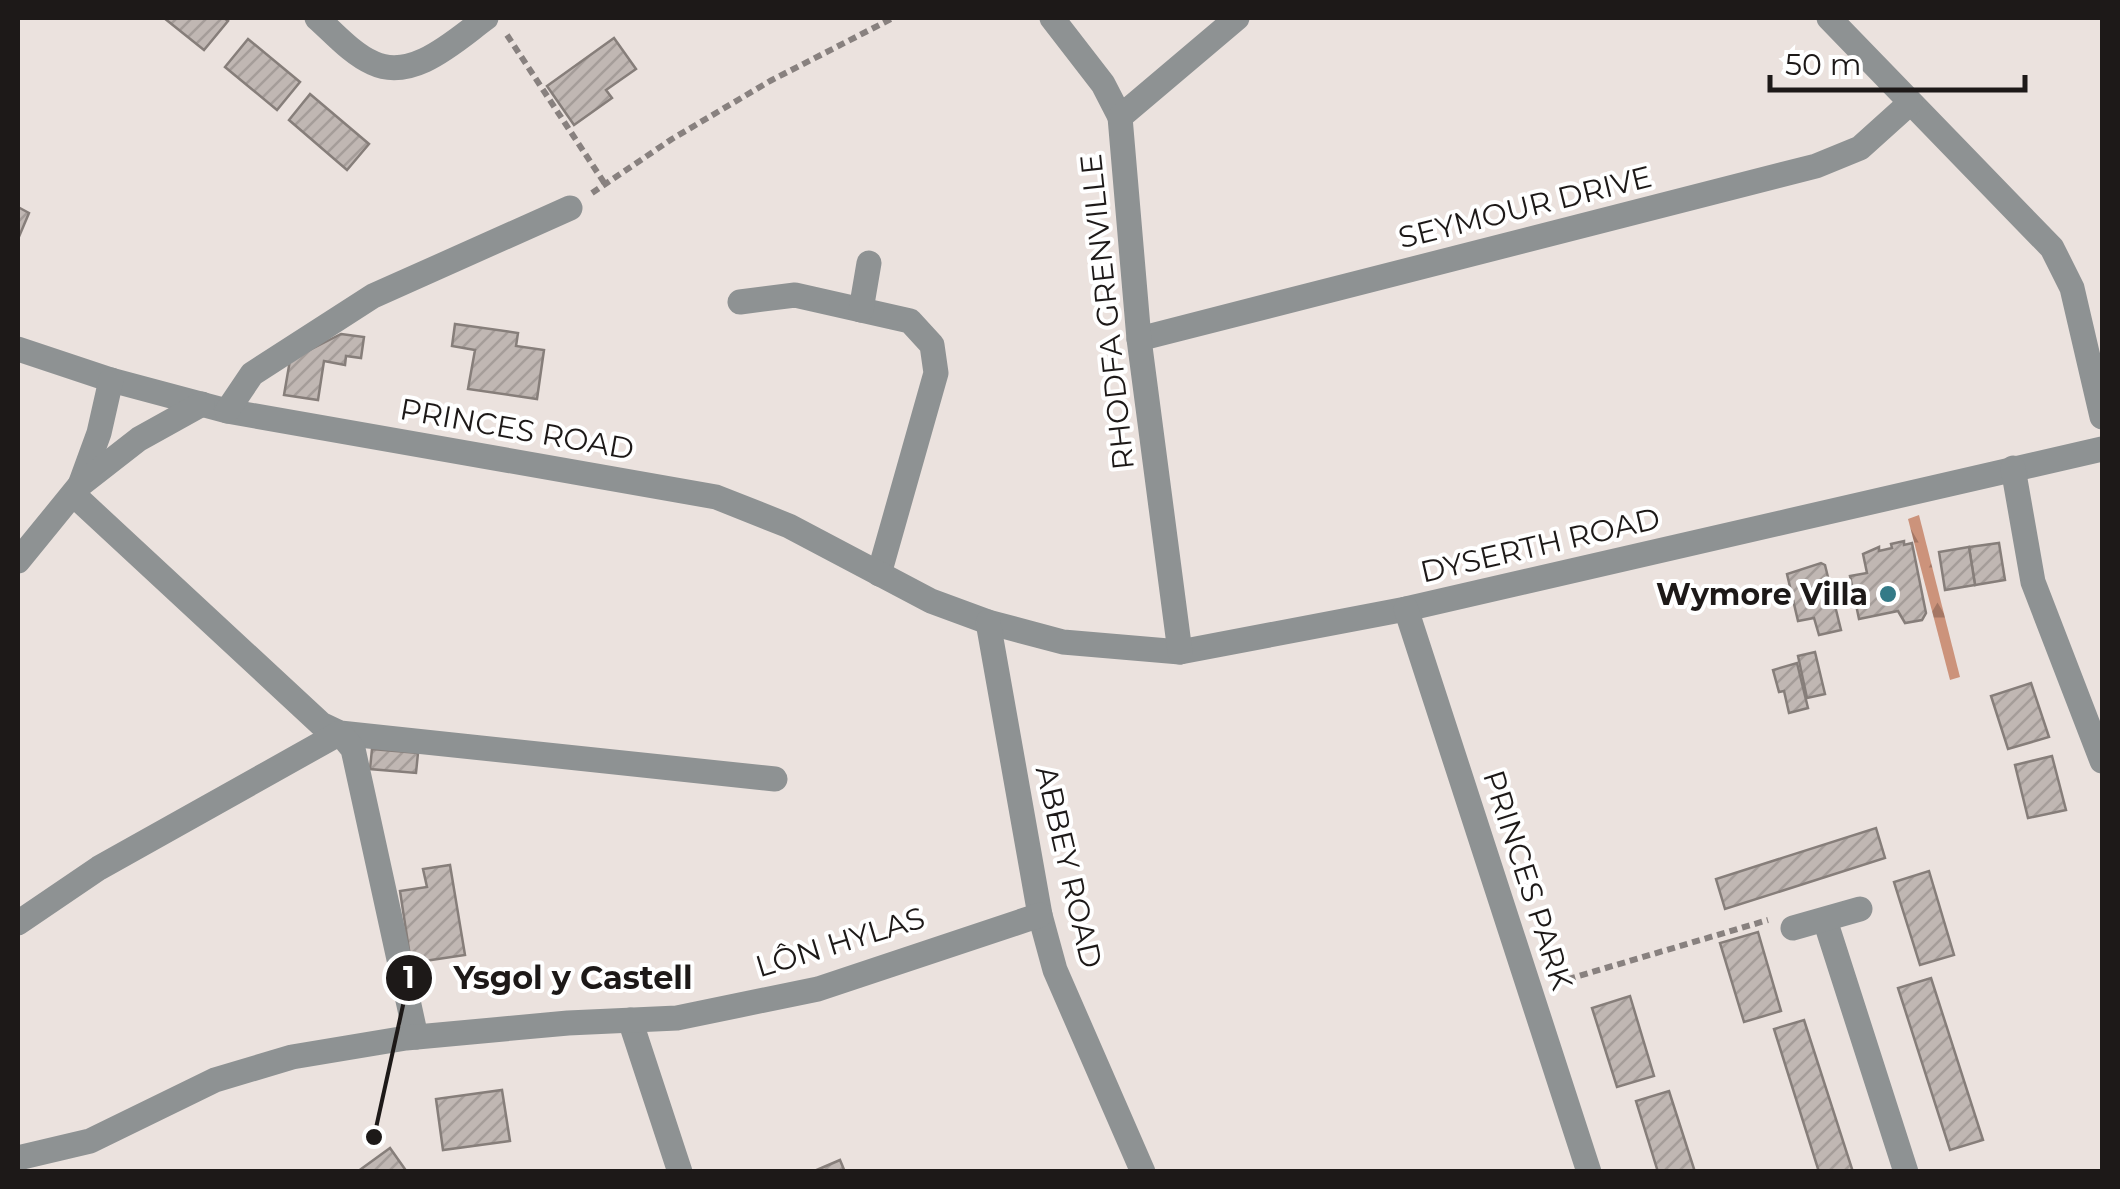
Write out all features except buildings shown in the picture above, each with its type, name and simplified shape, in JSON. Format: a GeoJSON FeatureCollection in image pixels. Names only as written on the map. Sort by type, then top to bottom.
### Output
{"type":"FeatureCollection","features":[{"type":"Feature","properties":{"kind":"street"},"geometry":{"type":"LineString","coordinates":[[317,18],[374,64],[399,67],[426,60],[486,18]]}},
{"type":"Feature","properties":{"kind":"street"},"geometry":{"type":"LineString","coordinates":[[1052,18],[1103,84],[1120,117]]}},
{"type":"Feature","properties":{"kind":"street","name":"RHODFA GRENVILLE"},"geometry":{"type":"LineString","coordinates":[[1180,652],[1139,340],[1120,117],[1237,18]]}},
{"type":"Feature","properties":{"kind":"street"},"geometry":{"type":"LineString","coordinates":[[1829,18],[2052,248],[2072,288],[2101,399]]}},
{"type":"Feature","properties":{"kind":"street","name":"SEYMOUR DRIVE"},"geometry":{"type":"LineString","coordinates":[[1139,340],[1816,166],[1860,148],[1910,103]]}},
{"type":"Feature","properties":{"kind":"street"},"geometry":{"type":"LineString","coordinates":[[227,411],[252,374],[372,296],[570,208]]}},
{"type":"Feature","properties":{"kind":"street"},"geometry":{"type":"LineString","coordinates":[[861,310],[869,264]]}},
{"type":"Feature","properties":{"kind":"street"},"geometry":{"type":"LineString","coordinates":[[740,302],[795,295],[861,310],[910,322],[932,346],[936,373],[879,574]]}},
{"type":"Feature","properties":{"kind":"street","name":"PRINCES ROAD"},"geometry":{"type":"LineString","coordinates":[[18,349],[110,380],[227,411],[716,497],[790,526],[931,600],[988,622]]}},
{"type":"Feature","properties":{"kind":"street"},"geometry":{"type":"LineString","coordinates":[[77,490],[99,432],[110,380]]}},
{"type":"Feature","properties":{"kind":"street"},"geometry":{"type":"LineString","coordinates":[[18,561],[77,490],[140,439],[202,404]]}},
{"type":"Feature","properties":{"kind":"street","name":"DYSERTH ROAD"},"geometry":{"type":"LineString","coordinates":[[988,622],[1064,642],[1180,652],[1406,609],[2102,449]]}},
{"type":"Feature","properties":{"kind":"street"},"geometry":{"type":"LineString","coordinates":[[2013,468],[2033,582],[2102,761]]}},
{"type":"Feature","properties":{"kind":"street"},"geometry":{"type":"LineString","coordinates":[[77,490],[321,724],[340,733],[774,778]]}},
{"type":"Feature","properties":{"kind":"street","name":"PRINCES PARK"},"geometry":{"type":"LineString","coordinates":[[1406,609],[1588,1172]]}},
{"type":"Feature","properties":{"kind":"street","name":"ABBEY ROAD"},"geometry":{"type":"LineString","coordinates":[[988,622],[1040,914],[1055,970],[1142,1172]]}},
{"type":"Feature","properties":{"kind":"street"},"geometry":{"type":"LineString","coordinates":[[2076,698],[2102,710]]}},
{"type":"Feature","properties":{"kind":"street"},"geometry":{"type":"LineString","coordinates":[[18,923],[99,868],[340,733]]}},
{"type":"Feature","properties":{"kind":"street"},"geometry":{"type":"LineString","coordinates":[[340,733],[353,749],[416,1037]]}},
{"type":"Feature","properties":{"kind":"street"},"geometry":{"type":"LineString","coordinates":[[1793,928],[1860,909]]}},
{"type":"Feature","properties":{"kind":"street","name":"LÔN HYLAS"},"geometry":{"type":"LineString","coordinates":[[18,1158],[90,1141],[215,1080],[292,1057],[416,1037],[677,1018],[818,989],[1040,914]]}},
{"type":"Feature","properties":{"kind":"street"},"geometry":{"type":"LineString","coordinates":[[1826,920],[1906,1172]]}},
{"type":"Feature","properties":{"kind":"street"},"geometry":{"type":"LineString","coordinates":[[630,1020],[680,1172]]}},
{"type":"Feature","properties":{"kind":"path"},"geometry":{"type":"LineString","coordinates":[[570,208],[672,139],[770,81],[893,18]]}},
{"type":"Feature","properties":{"kind":"path"},"geometry":{"type":"LineString","coordinates":[[506,34],[605,184]]}},
{"type":"Feature","properties":{"kind":"path"},"geometry":{"type":"LineString","coordinates":[[1530,990],[1766,919],[1793,928]]}},
{"type":"Feature","properties":{"kind":"green space"},"geometry":{"type":"Polygon","coordinates":[[[1919,515],[1960,677],[1950,680],[1908,519],[1919,515]]]}},
{"type":"Feature","properties":{"kind":"place","name":"Wymore Villa"},"geometry":{"type":"Point","coordinates":[1888,594]}},
{"type":"Feature","properties":{"kind":"place","name":"Ysgol y Castell"},"geometry":{"type":"Point","coordinates":[374,1137]}}]}
